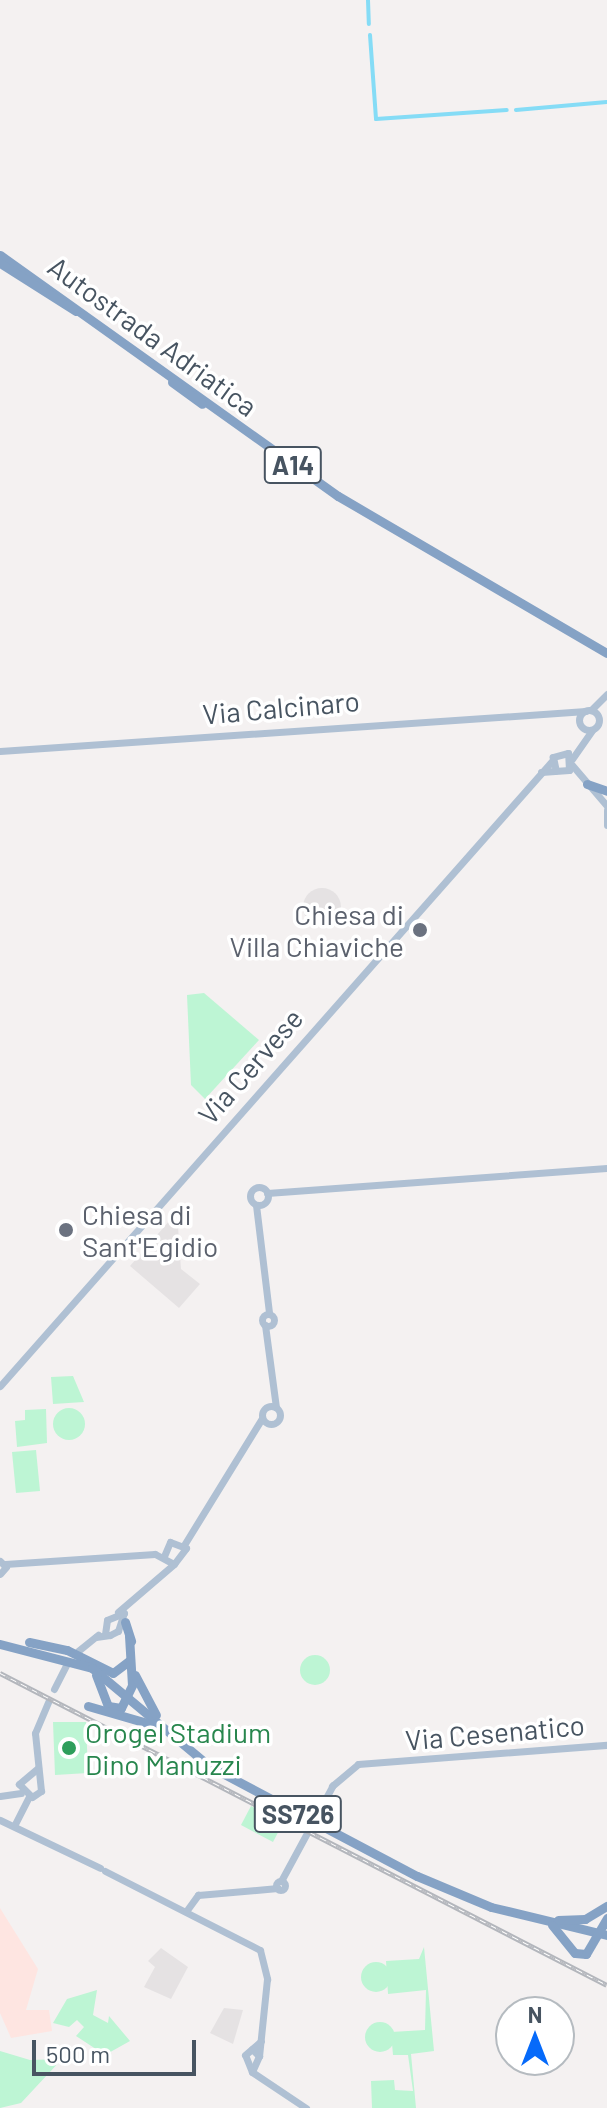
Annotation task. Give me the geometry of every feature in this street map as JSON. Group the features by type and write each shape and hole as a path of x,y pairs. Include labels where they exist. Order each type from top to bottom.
{"highway":[{"name":"Autostrada Adriatica","path":"0,255 338,496 607,653"},
{"name":"Autostrada Adriatica","path":"0,263 335,500 607,659"},
{"path":"583,780 606,804"},
{"path":"1,1642 52,1646 123,1671 124,1628"},
{"path":"1,1642 64,1660 99,1677 114,1710 126,1701 124,1628"},
{"path":"124,1628 141,1694 166,1726"},
{"name":"SS726","path":"1,1642 94,1665 226,1772 418,1873 485,1902 607,1934"},
{"name":"SS726","path":"1,1642 92,1668 182,1746 417,1876 523,1915 594,1936 607,1934"},
{"path":"106,1698 115,1691 124,1695 171,1736"},
{"path":"88,1706 111,1716 150,1721 182,1746"},
{"path":"558,1920 585,1919 607,1906"},
{"path":"523,1915 556,1926 580,1954 607,1918"},
{"path":"569,1942 577,1932 594,1936"}],"main road":[{"path":"535,775 570,765 579,744 581,723 607,694"},
{"path":"566,710 592,730"},
{"name":"Via Calcinaro","path":"0,751 566,710 591,712"},
{"path":"583,780 570,765 565,752 579,744 592,730 591,712"},
{"name":"Via Cervese","path":"0,1386 535,775 565,752"},
{"path":"552,761 556,771"},
{"path":"606,804 607,825"},
{"path":"257,1434 273,1423 276,1407 270,1391 263,1203 281,1195 607,1168"},
{"path":"124,1628 128,1604 188,1534 257,1434 270,1391"},
{"path":"265,1407 276,1407"},
{"path":"262,1418 273,1423"},
{"path":"2,1565 185,1558 181,1543"},
{"path":"78,1651 101,1634 124,1628"},
{"path":"101,1634 124,1628"},
{"path":"54,1689 67,1663"},
{"path":"40,1786 35,1733 48,1702"},
{"name":"Via Cesenatico","path":"187,1910 192,1900 280,1884 339,1777 358,1765 607,1745"},
{"path":"14,1826 25,1794 26,1779 38,1768"},
{"path":"26,1779 40,1786"},
{"path":"0,1796 25,1794 40,1786"},
{"path":"0,1820 187,1910 263,1955 261,2041 255,2069"},
{"path":"261,2041 244,2063 306,2108"},
{"path":"252,2049 259,2056"}],"shaded area":[{"path":"322,888 336,893 341,907 336,921 322,926 308,921 303,907 308,893"},
{"path":"177,1212 181,1269 200,1284 179,1308 130,1266"},
{"path":"0,1908 38,1969 26,2010 49,2010 52,2031 11,2038 0,2013"},
{"path":"161,1948 188,1967 171,1999 144,1987 155,1967 148,1961"},
{"path":"224,2008 243,2010 233,2044 210,2033"}],"green space":[{"path":"204,993 259,1040 205,1099 191,1085 187,995"},
{"path":"73,1376 84,1402 53,1404 51,1377"},
{"path":"69,1408 81,1412 85,1424 81,1436 69,1440 57,1436 53,1424 57,1412"},
{"path":"46,1409 47,1443 17,1447 15,1421 25,1420 25,1410"},
{"path":"36,1450 40,1491 16,1493 12,1452"},
{"path":"315,1655 321,1656 329,1664 329,1676 321,1684 315,1685 309,1684 301,1676 300,1670 301,1664 309,1656"},
{"name":"Orogel Stadium Dino Manuzzi","path":"53,1722 86,1722 88,1773 55,1775"},
{"path":"251,1806 283,1823 273,1842 241,1825"},
{"path":"424,1947 434,2051 411,2054 416,2108 372,2108 371,2081 394,2080 395,2090 413,2091 408,2055 393,2055 391,2032 425,2030 426,1990 388,1994 386,1961 419,1959"},
{"path":"376,1962 382,1963 390,1971 390,1983 382,1991 376,1992 370,1991 362,1983 361,1977 362,1971 370,1963"},
{"path":"97,1990 93,2015 108,2023 109,2016 130,2041 105,2055 76,2036 84,2027 77,2020 69,2027 53,2023 67,1999"},
{"path":"380,2022 390,2027 395,2037 390,2047 380,2052 370,2047 365,2037 370,2027"},
{"path":"0,2051 30,2060 62,2059 21,2103 0,2108"}],"waterway":[{"path":"368,0 369,24"},
{"path":"370,35 376,119 507,110"},
{"path":"516,110 607,102"}],"railway":[{"path":"0,1673 607,1985"}],"place":[{"name":"Chiesa di Villa Chiaviche","path":"420,930"},
{"name":"Chiesa di Sant'Egidio","path":"66,1230"},
{"name":"Orogel Stadium Dino Manuzzi","path":"69,1748"}]}
